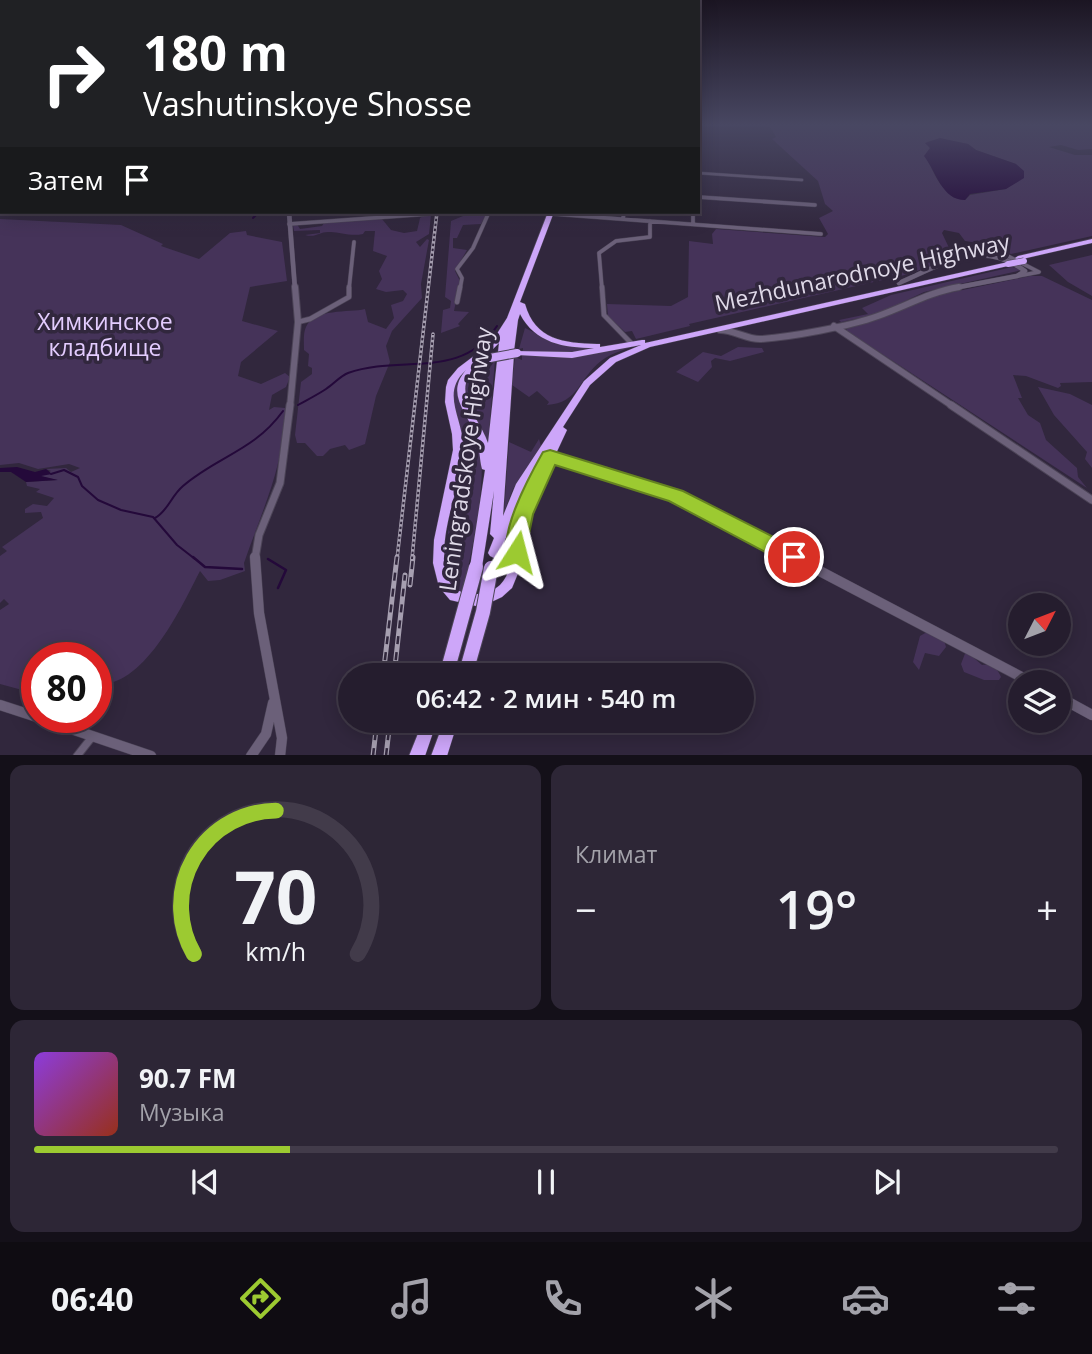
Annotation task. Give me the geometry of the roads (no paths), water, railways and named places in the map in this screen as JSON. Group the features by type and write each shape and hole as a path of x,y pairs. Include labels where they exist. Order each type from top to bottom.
{"highway":[{"name":"Leningradskoye Highway","path":"469,663 483,612 494,553 507,372 514,320 553,214"},
{"name":"Leningradskoye Highway","path":"450,663 477,567 499,370 508,320 553,214"},
{"name":"Mezhdunarodnoye Highway","path":"636,342 1092,243"},
{"name":"Mezhdunarodnoye Highway","path":"581,392 602,367 629,352 1005,262"},
{"path":"520,303 524,319 531,329 551,339 593,347 636,342"},
{"path":"508,320 498,340 460,371 449,390 458,450 441,531 439,573 441,583 452,595 481,600 499,593 507,585 514,570 522,514 581,392"},
{"path":"486,502 485,452 481,434 462,400 460,389 468,372 490,358 517,353 572,355 636,342"},
{"path":"494,553 520,487 581,392"},
{"path":"417,755 425,733"},
{"path":"439,755 447,733"}],"street":[{"path":"700,173 802,180"},
{"path":"700,197 815,205"},
{"path":"280,755 282,738 254,568 260,535 281,473 288,437 298,321 289,214"},
{"path":"289,224 428,214"},
{"path":"457,302 462,278 457,270 473,248 488,214"},
{"path":"565,214 821,234"},
{"path":"623,219 624,214"},
{"path":"693,214 693,224"},
{"path":"636,342 604,315 599,253 603,247 620,238 650,237 650,221"},
{"path":"298,321 310,319 349,297 350,261 354,242"},
{"path":"715,330 732,330 758,340 838,326 886,314 936,291 1039,272 994,249 986,249 899,283"},
{"path":"974,253 993,254 1020,266 1025,272 1017,276"},
{"path":"740,334 737,328 746,323"},
{"path":"838,326 1092,500"},
{"path":"550,457 676,496 1008,670"},
{"path":"251,755 266,734 274,701"},
{"path":"1071,704 1092,715"},
{"path":"0,705 21,712"},
{"path":"87,733 151,755"},
{"path":"77,755 93,735"}],"waterway":[{"path":"253,218 257,214"},
{"path":"298,405 348,373 389,365 448,360 466,354 482,343 497,326"},
{"path":"155,518 183,486 248,444 283,411"},
{"path":"51,474 64,470 78,477 82,486 98,500 121,510 153,517 177,545 195,559"},
{"path":"193,557 205,567 242,569"},
{"path":"268,559 286,570 278,588"}],"railway":[{"path":"397,559 437,214"},
{"path":"412,559 433,334"},
{"path":"385,663 397,557"},
{"path":"410,585 413,557"},
{"path":"395,663 405,575"},
{"path":"373,755 376,733"},
{"path":"386,755 389,733"}],"park label":[{"name":"Химкинское кладбище","path":"105,334"}]}
